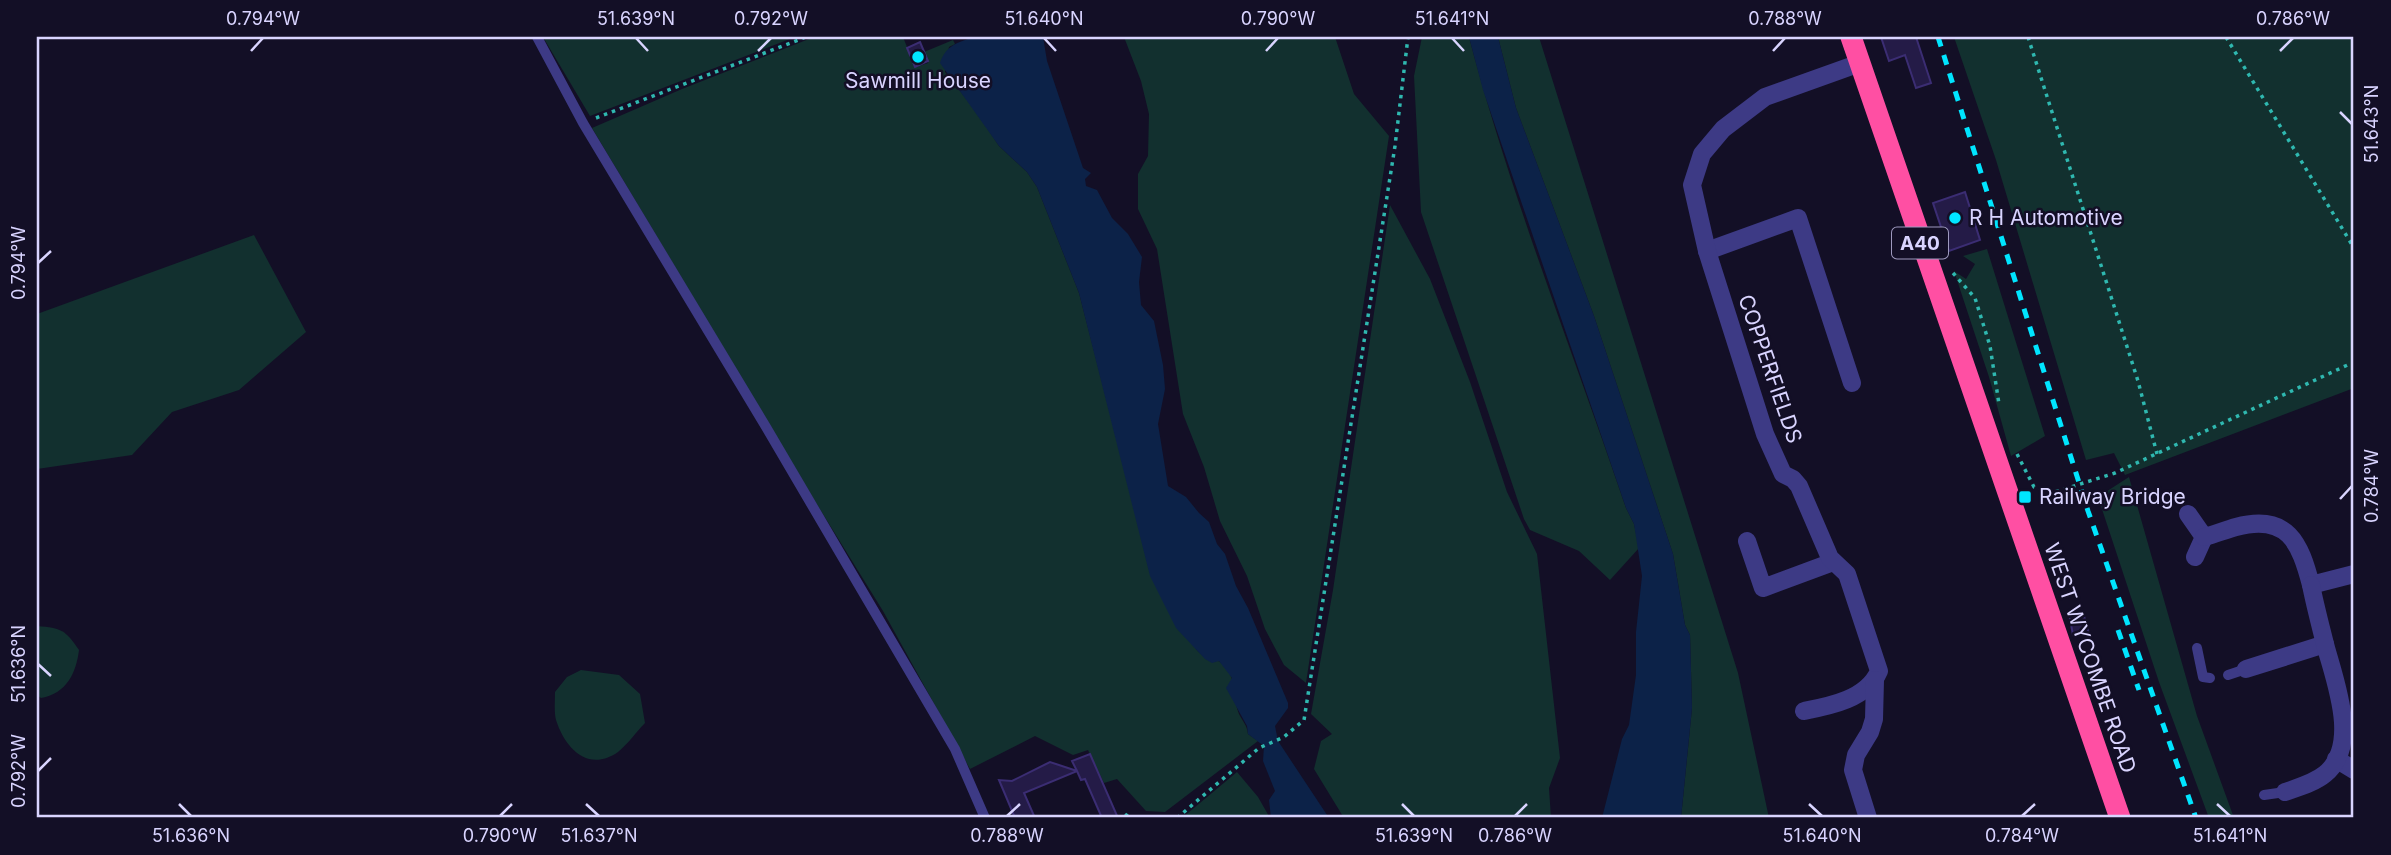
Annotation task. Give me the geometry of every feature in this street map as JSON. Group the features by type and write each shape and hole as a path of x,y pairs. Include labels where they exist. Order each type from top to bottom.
{"highway":[{"name":"WEST WYCOMBE ROAD","path":"1851,37 2120,818"}],"street":[{"name":"COPPERFIELDS","path":"1860,64 1765,97 1723,129 1702,154 1692,185 1707,251 1765,435 1783,474 1799,486 1830,558 1847,574 1879,671 1875,680 1874,719 1870,732 1856,755 1853,770 1868,818"},
{"path":"1707,251 1798,218 1852,383"},
{"path":"2188,514 2204,537"},
{"path":"2204,537 2255,524 2271,525 2284,531 2297,543 2311,585 2342,707 2343,729 2336,758 2326,773 2286,792"},
{"path":"2195,557 2204,537"},
{"path":"1746,541 1763,588 1833,562"},
{"path":"2311,585 2354,574"},
{"path":"2246,669 2325,644"},
{"path":"1804,711 1839,704 1875,680"},
{"path":"2336,758 2354,770"}],"lane":[{"path":"537,37 583,123 955,749 985,818"},
{"path":"2197,648 2203,677 2210,678"},
{"path":"2228,675 2246,669"},
{"path":"2264,795 2286,792"}],"path":[{"path":"583,123 806,37"},
{"path":"1177,818 1259,748 1284,737 1304,720 1395,146 1408,37"},
{"path":"2028,37 2129,354 2157,454"},
{"path":"2226,37 2354,248"},
{"path":"1952,271 1975,298 1990,346 2000,406"},
{"path":"2016,454 2034,487 2055,492 2115,473 2354,362"},
{"path":"1125,814 1130,818"}],"green space":[{"path":"543,37 795,37 590,116"},
{"path":"814,37 903,37 915,67 928,63 924,52 953,40 955,44 949,47 945,72 999,146 1027,172 1037,187 1079,293 1142,537 1196,649 1203,656 1220,662 1230,673 1239,714 1248,734 1258,741 1165,812 1146,811 1117,779 1104,783 1088,750 1073,755 1035,736 970,769 883,611 592,128"},
{"path":"1124,37 1335,37 1354,94 1389,136 1306,683 1284,665 1265,629 1247,576 1220,521 1204,467 1183,414 1157,249 1138,209 1138,174 1148,156 1149,114 1141,81"},
{"path":"1422,37 1469,37 1523,215 1626,508 1634,524 1639,548 1610,580 1579,551 1530,530 1524,519 1421,212 1414,76"},
{"path":"1498,37 1539,37 1738,673 1769,818 1681,818 1692,708 1690,635 1685,625 1673,554 1594,316 1516,108"},
{"path":"1954,37 2354,37 2354,388 2125,475 2114,453 2086,460 1996,160"},
{"path":"1390,205 1430,279 1470,382 1507,492 1537,554 1560,758 1549,788 1551,818 1344,818 1314,769 1321,741 1332,734 1311,714 1333,590"},
{"path":"254,235 306,332 239,390 172,412 132,455 37,469 37,314"},
{"path":"1987,249 2045,436 2011,456 1989,377 1954,271 1966,279 1975,264 1963,256"},
{"path":"2129,477 2197,716 2234,818 2209,818 2159,682 2098,497"},
{"path":"37,626 62,631 79,650 69,681 57,692 41,698 37,695"},
{"path":"581,670 619,675 640,694 645,723 622,749 607,758 597,760 579,754 565,740 556,720 555,692 567,677"},
{"path":"1237,772 1258,797 1270,818 1182,818"}],"water":[{"path":"974,37 1043,37 1047,61 1083,168 1091,173 1085,179 1086,186 1097,190 1112,218 1128,234 1142,257 1139,282 1141,305 1154,321 1163,365 1165,389 1158,424 1168,486 1186,497 1209,522 1217,544 1225,554 1236,586 1288,703 1288,708 1275,726 1278,741 1329,818 1271,818 1269,800 1275,791 1263,761 1264,746 1248,734 1247,726 1226,688 1232,678 1219,661 1212,663 1205,659 1176,628 1150,576 1079,293 1037,187 1027,172 999,146 940,63 949,48"},
{"path":"1469,37 1498,37 1516,108 1594,316 1673,554 1685,625 1690,635 1692,708 1681,818 1602,818 1622,739 1629,725 1636,675 1636,632 1642,576 1634,524 1626,508 1483,90"}],"building":[{"path":"1881,37 1916,37 1931,83 1916,88 1905,55 1889,61"},
{"path":"920,42 928,61 915,67 907,48"},
{"path":"1965,192 1980,240 1949,251 1933,203"},
{"path":"2084,616 2088,631 2073,635 2070,619"},
{"path":"1090,754 1118,818 1102,818 1085,779 1081,780 1072,761"},
{"path":"1050,762 1077,771 1024,793 1035,818 1015,818 999,780 1012,781"}],"railway":[{"path":"1938,37 2088,511 2196,818"},
{"path":"2118,630 2139,690"}],"place":[{"name":"Sawmill House","path":"918,57"},
{"name":"R H Automotive","path":"1955,218"},
{"name":"Railway Bridge","path":"2025,497"}]}
